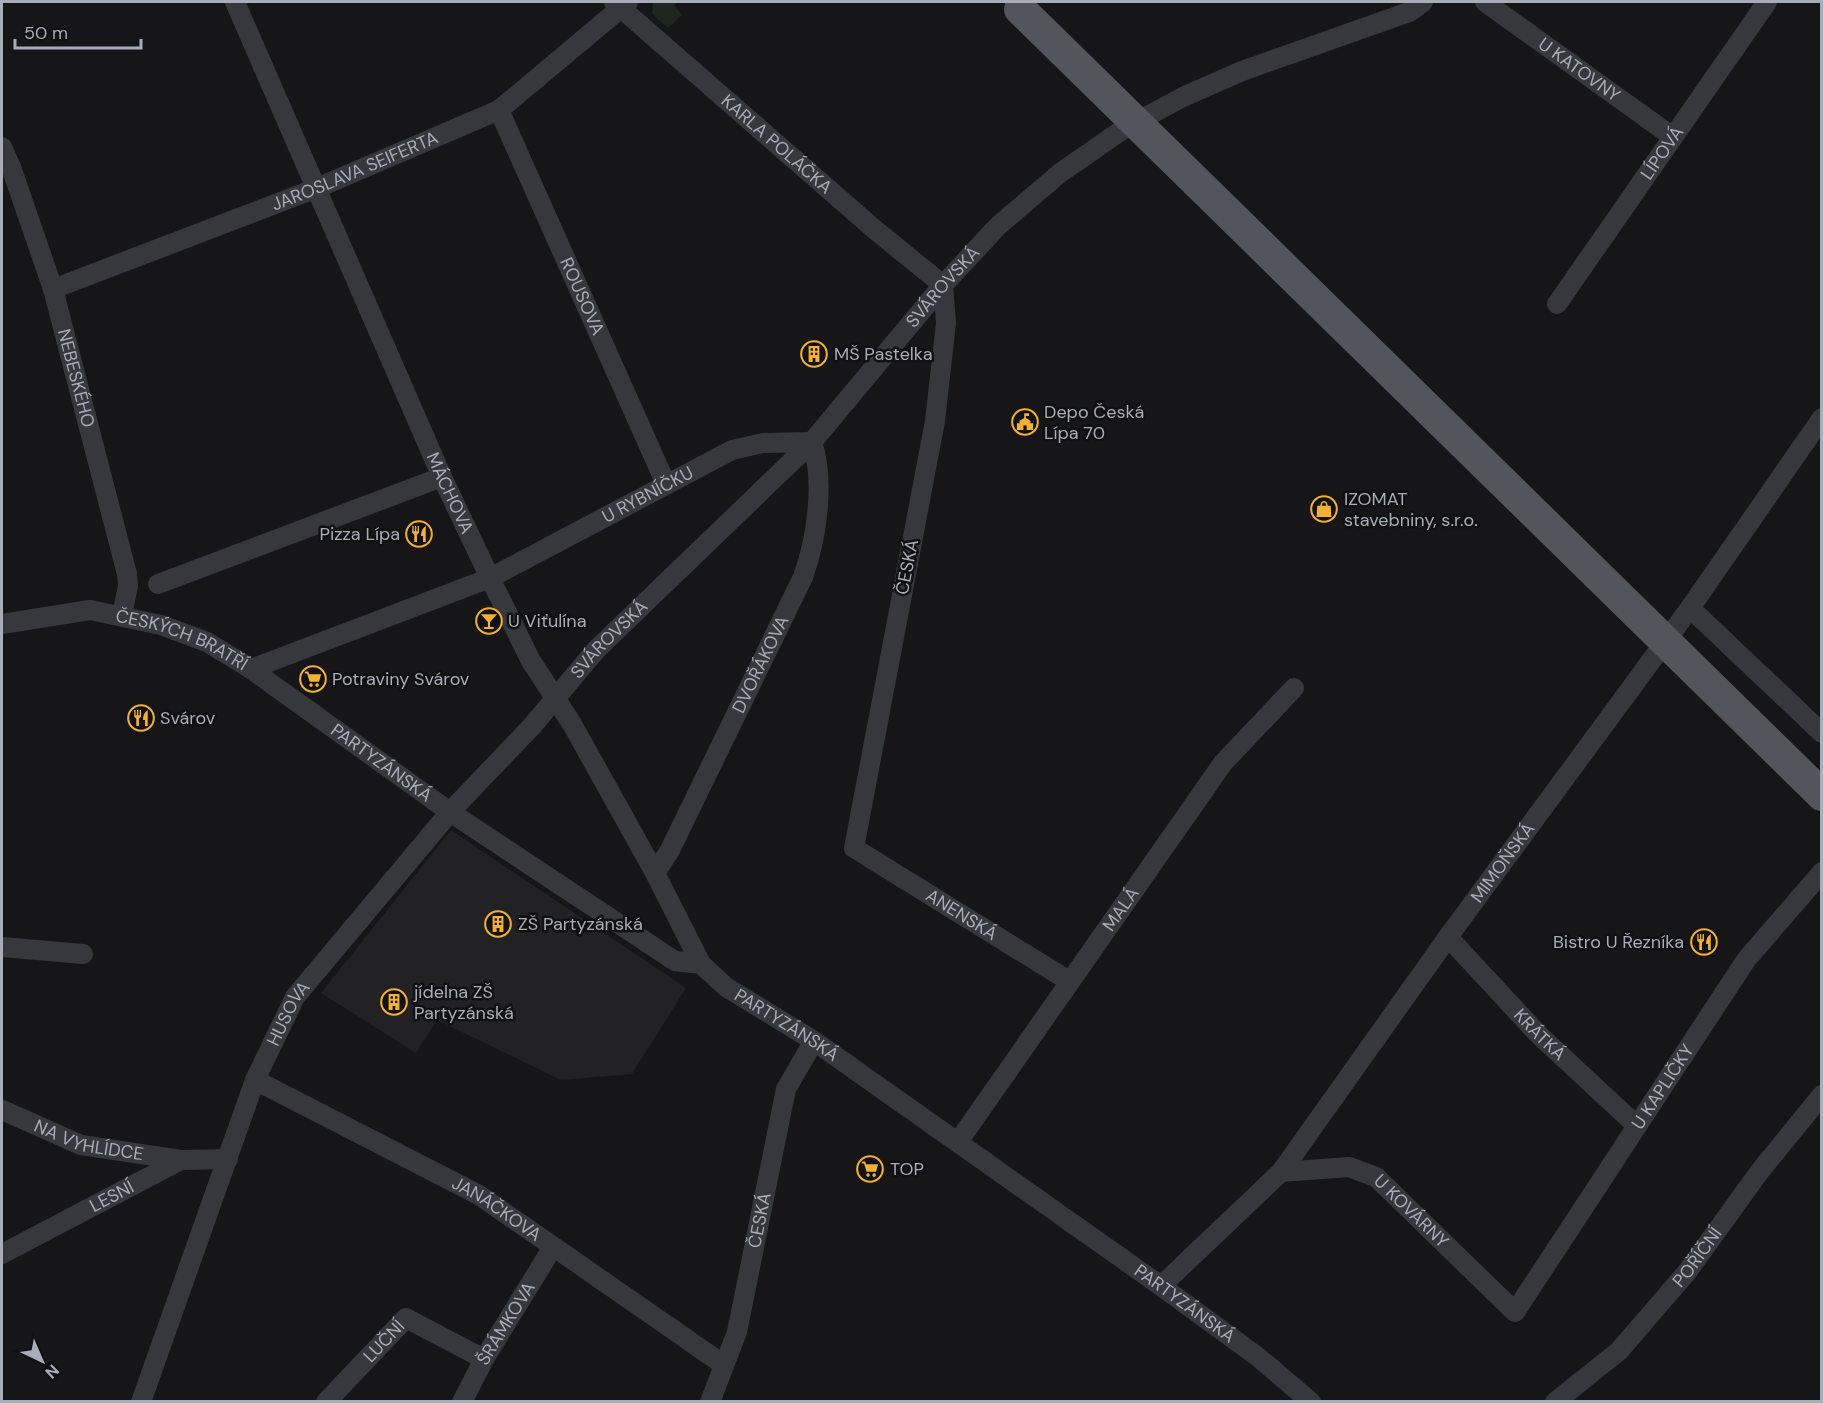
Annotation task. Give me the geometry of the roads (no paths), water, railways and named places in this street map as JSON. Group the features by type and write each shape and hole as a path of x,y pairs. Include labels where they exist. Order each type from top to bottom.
{"main road":[{"path":"1020,9 1821,795"}],"street":[{"name":"MÁCHOVA","path":"235,2 442,477 490,578 531,661 655,873 701,964"},
{"name":"SVÁROVSKÁ","path":"555,699 596,650 812,442 943,285 1007,219 1060,173 1125,128 1183,97 1242,71 1409,12 1423,2"},
{"name":"U KATOVNY","path":"1485,2 1673,137"},
{"name":"LÍPOVÁ","path":"1557,304 1767,2"},
{"name":"JAROSLAVA SEIFERTA","path":"52,289 317,188 499,110 621,4"},
{"name":"KARLA POLÁČKA","path":"621,4 873,228 943,285"},
{"name":"ROUSOVA","path":"499,110 666,484"},
{"name":"NEBESKÉHO","path":"2,147 6,169 52,289 127,574 128,586 122,615"},
{"name":"ČESKÁ","path":"854,848 934,421 946,323 943,285"},
{"name":"MIMOŇSKÁ","path":"1161,1286 1281,1172 1448,937 1690,608 1821,418"},
{"name":"U RYBNÍČKU","path":"490,578 732,450 763,442 812,442"},
{"name":"DVOŘÁKOVA","path":"655,873 670,850 807,568 813,550 819,464 812,442"},
{"path":"158,584 442,477"},
{"name":"ČESKÝCH BRATŘÍ","path":"2,624 90,610 122,615 161,625 207,642 251,669 490,578"},
{"path":"1690,608 1821,734"},
{"name":"PARTYZÁNSKÁ","path":"251,669 450,812 675,961 701,964 726,987 814,1041 1161,1286 1258,1357 1311,1401"},
{"name":"MALÁ","path":"958,1142 1224,763 1294,688"},
{"name":"HUSOVA","path":"141,1401 255,1080 295,997 450,812 555,699"},
{"name":"ANENSKÁ","path":"854,848 1069,981"},
{"name":"U KAPLIČKY","path":"1515,1312 1746,960 1821,872"},
{"name":"KRÁTKÁ","path":"1448,937 1538,1034 1636,1125"},
{"path":"2,947 83,954"},
{"name":"ČESKÁ","path":"710,1401 737,1332 786,1089 814,1041"},
{"name":"JANÁČKOVA","path":"255,1080 479,1195 724,1365"},
{"name":"POŘÍČNÍ","path":"1555,1401 1619,1351 1687,1272 1760,1171 1821,1095"},
{"name":"NA VYHLÍDCE","path":"2,1110 81,1144 181,1160"},
{"name":"LESNÍ","path":"2,1254 181,1160 228,1159"},
{"name":"U KOVÁRNY","path":"1281,1172 1349,1167 1376,1177 1515,1312"},
{"name":"ŠRÁMKOVA","path":"462,1401 484,1359 553,1247"},
{"name":"LUČNÍ","path":"326,1401 406,1318 484,1359"}],"place":[{"name":"MŠ Pastelka","path":"814,354"},
{"name":"Depo Česká Lípa 70","path":"1025,422"},
{"name":"IZOMAT stavebniny, s.r.o.","path":"1324,509"},
{"name":"Pizza Lípa","path":"419,534"},
{"name":"U Viťulína","path":"489,621"},
{"name":"Potraviny Svárov","path":"313,679"},
{"name":"Svárov","path":"141,718"},
{"name":"ZŠ Partyzánská","path":"498,924"},
{"name":"Bistro U Řezníka","path":"1704,942"},
{"name":"jídelna ZŠ Partyzánská","path":"394,1002"},
{"name":"TOP","path":"870,1169"}]}
